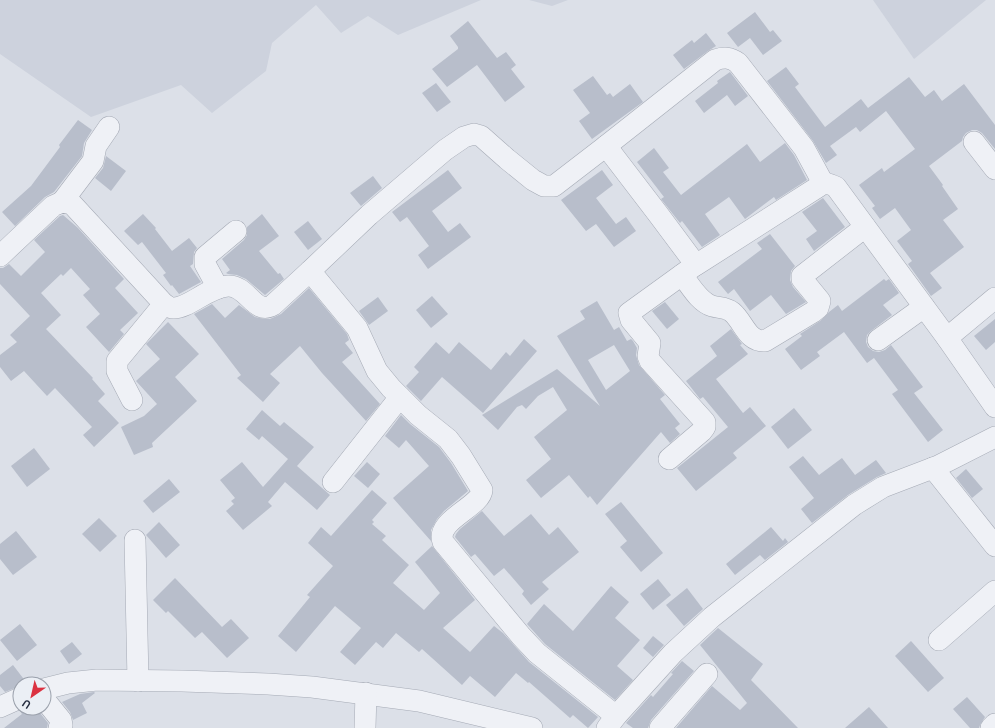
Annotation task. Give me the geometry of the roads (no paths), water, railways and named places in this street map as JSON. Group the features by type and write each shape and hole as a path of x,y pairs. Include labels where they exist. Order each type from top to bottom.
{"street":[{"path":"62,202 72,204 164,304 174,308 181,307 202,294 228,286 236,287 261,307 268,308 310,271 369,215 445,150 464,137 474,134 481,136 521,171 544,186 554,186 715,60 723,57 733,59 738,63 804,148 823,183"},
{"path":"0,256 53,206 62,202 93,161 96,146 108,127"},
{"path":"974,142 995,169"},
{"path":"606,146 658,214 689,270 704,302 712,306 727,308 735,314 750,336 758,341 765,341 818,308 820,301 802,279 802,276 865,227"},
{"path":"669,459 702,431 705,427 705,422 650,361 648,356 650,343 630,320 629,315 632,310 689,270 823,183 829,183 836,187 947,338 995,407"},
{"path":"218,288 205,264 205,257 236,232"},
{"path":"310,271 357,328 377,371 418,415 448,439 461,456 482,490 482,494 444,529 442,537 443,542 521,636 537,653 612,722 673,653 712,617 854,505 883,487 933,468 995,437"},
{"path":"947,338 995,298"},
{"path":"132,400 117,371 117,361 164,304"},
{"path":"878,340 924,307"},
{"path":"333,482 400,397"},
{"path":"933,468 995,546"},
{"path":"135,540 138,681"},
{"path":"939,640 995,590"},
{"path":"660,728 707,674"},
{"path":"52,687 75,682 97,680 268,684 312,687 419,701 532,728"},
{"path":"365,728 366,693"},
{"path":"0,707 12,702"},
{"path":"52,709 61,720 62,725 59,728"},
{"path":"991,728 995,724"}]}
